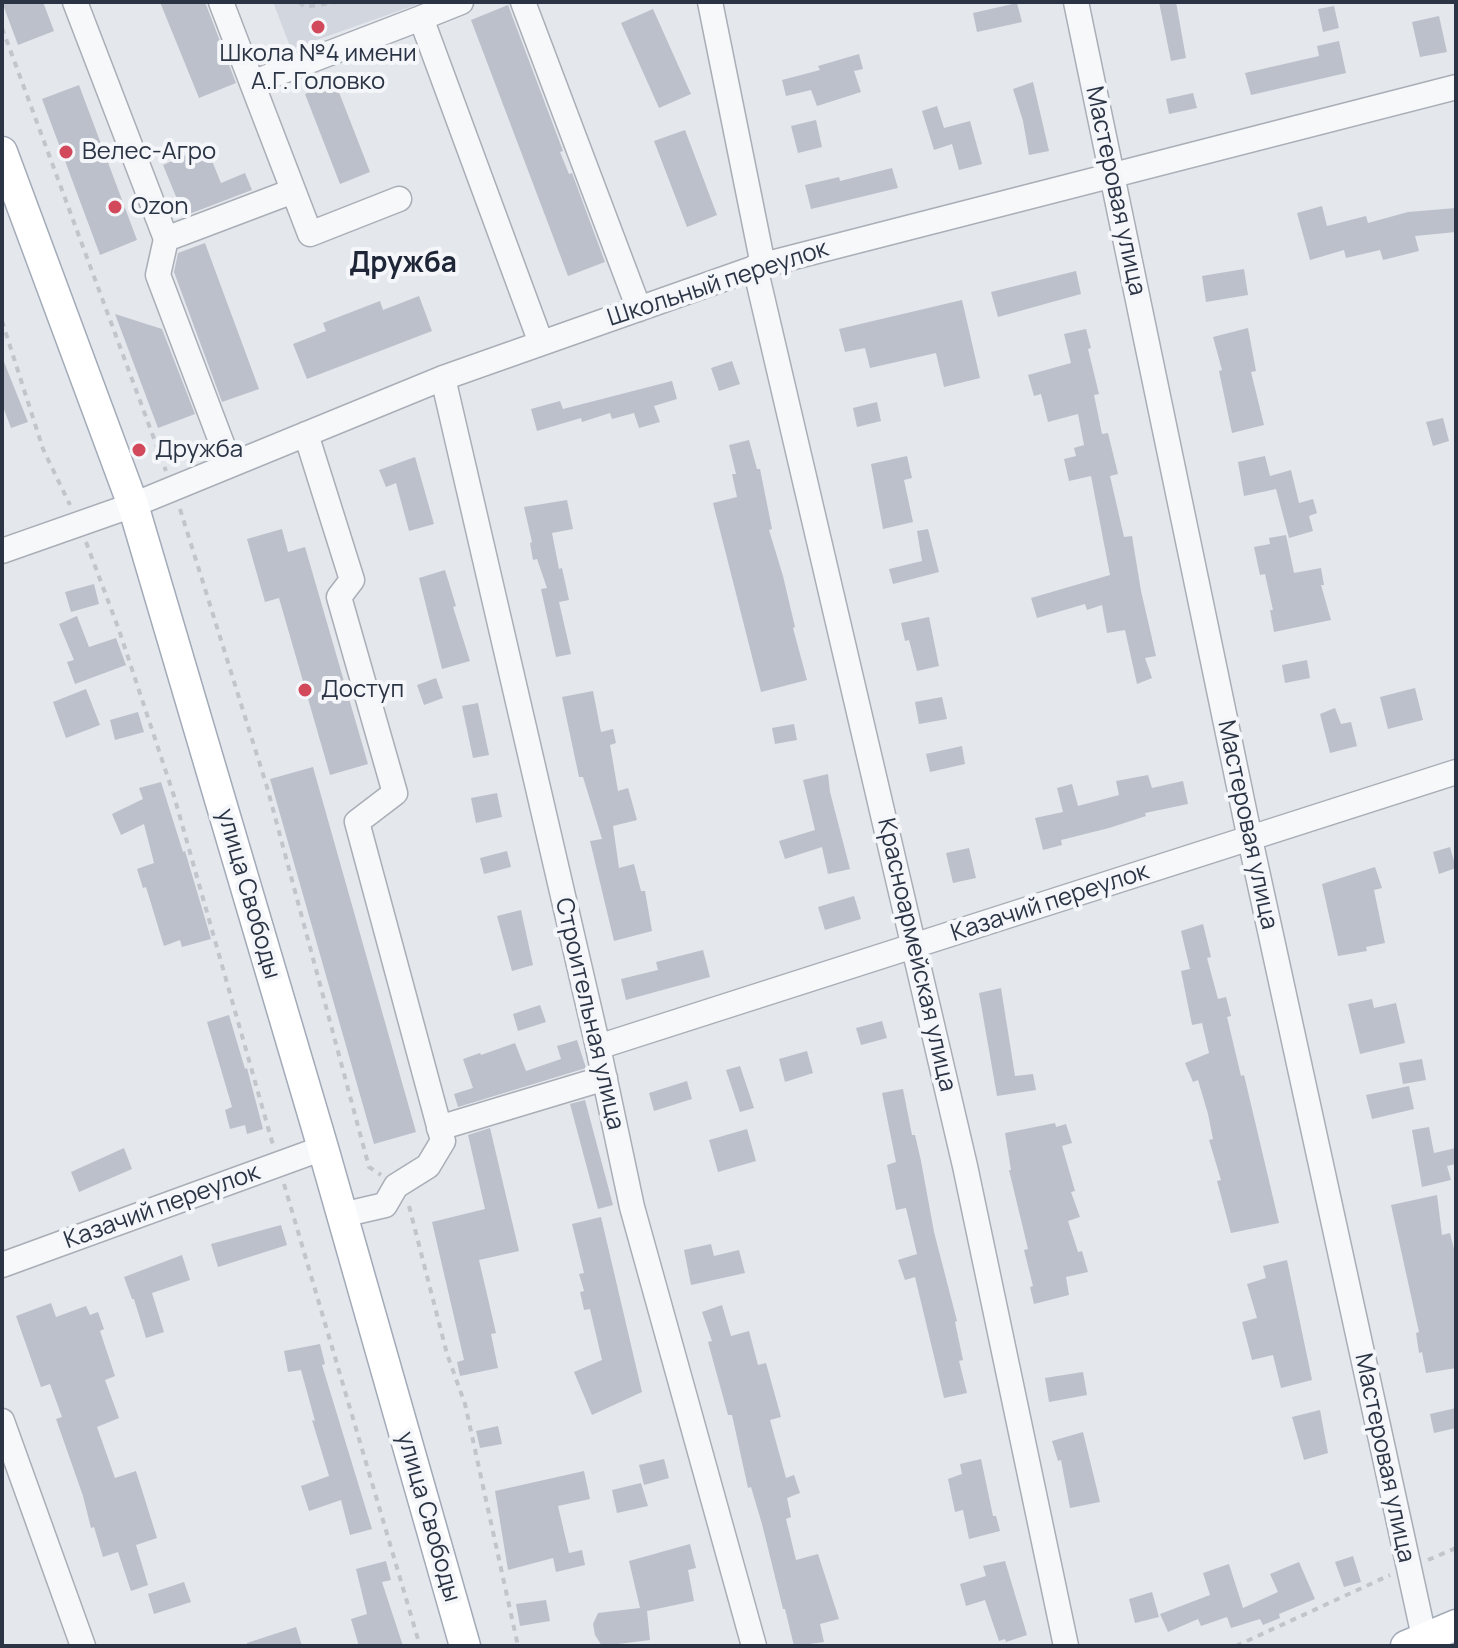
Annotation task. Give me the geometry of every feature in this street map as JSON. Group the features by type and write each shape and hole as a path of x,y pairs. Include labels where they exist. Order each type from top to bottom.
{"main road":[{"name":"улица Свободы","path":"2,152 133,505 323,1148 465,1646"},
{"path":"1419,1644 1456,1625"}],"street":[{"path":"75,2 166,239 158,275 230,465"},
{"path":"221,2 310,234 399,199"},
{"path":"252,83 461,2"},
{"path":"523,2 639,309"},
{"name":"Красноармейская улица","path":"710,2 759,266 968,1181 1066,1646"},
{"name":"Мастеровая улица","path":"1076,2 1250,839 1408,1569 1419,1644"},
{"path":"421,18 541,343"},
{"name":"Школьный переулок","path":"2,551 133,505 443,378 759,266 1456,87"},
{"path":"166,239 293,191"},
{"name":"Строительная улица","path":"443,378 598,1047 632,1207 754,1646"},
{"path":"306,434 352,580 339,597 395,793 357,822 443,1141 428,1166 396,1186 385,1205 342,1215"},
{"name":"Казачий переулок","path":"598,1047 1456,772"},
{"path":"439,1128 605,1078"},
{"name":"Казачий переулок","path":"2,1265 323,1148"},
{"path":"2,1421 83,1646"}],"path":[{"path":"299,2 305,7 336,2"},
{"path":"2,28 173,488 267,787 369,1167 405,1191 447,1354 465,1404 518,1646"},
{"path":"2,321 43,449 79,524 119,630 174,796 420,1646"},
{"path":"1236,1646 1386,1576 1456,1548"}],"shaded area":[{"name":"Школа №4 имени А.Г. Головко","path":"273,2 424,2 291,49"}],"building":[{"path":"2,2 43,2 54,31 18,45"},
{"path":"160,2 205,2 236,83 199,98"},
{"path":"1159,2 1176,2 1186,58 1171,61"},
{"path":"1017,3 1022,22 977,32 973,13"},
{"path":"508,5 563,151 560,152 569,174 572,173 605,262 568,276 471,20"},
{"path":"1334,6 1339,28 1323,32 1318,9"},
{"path":"653,9 691,94 659,108 621,23"},
{"path":"1439,16 1447,52 1420,57 1412,22"},
{"path":"1339,41 1346,73 1251,95 1245,73 1319,56 1317,46"},
{"path":"859,54 863,69 854,71 861,92 817,106 811,90 786,96 782,80 820,70 818,66"},
{"path":"335,82 370,172 340,184 305,94"},
{"path":"1033,82 1049,151 1029,155 1013,89"},
{"path":"79,85 137,240 100,255 42,99"},
{"path":"1193,93 1197,108 1169,114 1166,99"},
{"path":"937,106 944,128 970,121 982,164 959,170 952,144 934,150 922,111"},
{"path":"816,120 822,147 798,153 791,126"},
{"path":"685,130 717,215 687,227 654,141"},
{"path":"206,146 221,183 245,173 252,190 184,216 163,165"},
{"path":"892,168 898,188 811,209 805,185 839,177 840,181"},
{"path":"1322,206 1327,226 1366,216 1368,223 1408,212 1456,208 1456,232 1415,236 1419,251 1383,260 1380,250 1346,258 1344,250 1310,260 1297,213"},
{"path":"205,243 259,389 222,402 174,272 178,253"},
{"path":"1244,269 1248,295 1206,302 1202,276"},
{"path":"1076,271 1081,294 998,317 991,292"},
{"path":"419,296 432,331 307,379 293,344 326,331 323,323 380,301 383,310"},
{"path":"962,300 980,378 944,387 936,353 870,368 865,348 845,352 839,329"},
{"path":"115,314 162,329 195,414 158,428"},
{"path":"1248,328 1256,371 1251,372 1264,425 1232,433 1219,371 1222,370 1213,337"},
{"path":"1086,329 1099,394 1094,395 1102,434 1108,433 1118,474 1110,476 1124,537 1132,536 1156,656 1145,658 1152,678 1137,684 1125,630 1107,633 1102,605 1087,610 1085,604 1037,618 1031,598 1110,575 1091,476 1069,481 1064,459 1076,456 1074,448 1084,445 1078,414 1048,422 1041,394 1034,396 1028,375 1071,363 1064,334"},
{"path":"2,357 28,422 11,428 2,404"},
{"path":"732,361 740,384 719,391 711,368"},
{"path":"672,381 677,399 654,406 660,422 639,428 634,413 612,419 610,413 537,431 531,409 560,401 563,409"},
{"path":"877,402 881,421 857,427 853,408"},
{"path":"1443,418 1449,441 1433,446 1426,422"},
{"path":"749,440 757,469 760,469 772,529 769,530 807,680 761,692 713,503 737,497 732,474 736,474 729,445"},
{"path":"907,456 912,478 904,480 913,522 883,529 871,464"},
{"path":"1265,456 1270,476 1291,470 1299,503 1313,499 1317,513 1309,516 1313,531 1289,538 1276,489 1244,496 1238,462"},
{"path":"415,457 434,524 409,531 396,483 386,487 379,470"},
{"path":"567,500 573,529 552,533 569,600 559,602 571,654 556,657 541,589 547,588 537,559 533,560 524,507"},
{"path":"282,529 288,552 305,547 368,764 330,775 279,598 265,602 247,539"},
{"path":"928,529 939,572 893,584 889,569 922,561 917,531"},
{"path":"1286,535 1294,573 1321,568 1324,585 1321,585 1331,620 1274,632 1265,574 1260,575 1254,547 1270,544 1269,538"},
{"path":"445,570 470,661 442,669 419,578"},
{"path":"94,584 99,604 71,612 65,592"},
{"path":"77,616 89,647 116,638 126,665 75,684 67,662 74,660 59,624"},
{"path":"929,617 939,666 917,671 901,623"},
{"path":"1307,660 1310,678 1285,683 1282,665"},
{"path":"436,678 443,698 424,705 417,685"},
{"path":"1415,688 1423,720 1388,729 1380,697"},
{"path":"86,689 100,725 66,738 53,702"},
{"path":"593,691 601,732 613,729 616,743 610,745 618,791 628,788 637,820 613,826 619,868 634,864 641,891 645,891 652,931 614,941 590,841 602,839 583,777 579,777 562,697"},
{"path":"942,697 947,719 919,724 915,702"},
{"path":"478,703 489,755 473,758 462,706"},
{"path":"1335,708 1341,724 1351,722 1357,746 1330,753 1320,714"},
{"path":"138,712 144,732 115,740 110,720"},
{"path":"794,724 797,740 775,744 772,728"},
{"path":"962,746 965,764 930,772 926,754"},
{"path":"313,767 416,1132 374,1144 270,779"},
{"path":"828,774 850,869 828,874 822,847 785,859 779,841 815,830 803,780"},
{"path":"1148,775 1152,788 1183,781 1188,804 1145,813 1146,816 1109,828 1061,840 1062,845 1043,850 1035,818 1063,812 1057,788 1072,784 1078,806 1119,795 1116,781"},
{"path":"161,782 211,939 182,947 180,940 164,946 146,887 143,888 137,869 154,863 144,824 121,835 112,814 143,799 139,788"},
{"path":"497,793 502,817 476,823 471,798"},
{"path":"1450,847 1456,868 1439,874 1433,852"},
{"path":"969,848 976,878 953,883 946,853"},
{"path":"507,851 511,867 484,874 480,858"},
{"path":"1375,867 1382,888 1374,890 1385,943 1366,947 1367,951 1338,956 1322,884"},
{"path":"854,896 861,919 825,930 818,907"},
{"path":"521,910 533,965 512,971 497,916"},
{"path":"1203,924 1211,957 1207,958 1218,999 1226,997 1231,1016 1227,1017 1279,1223 1231,1233 1217,1181 1221,1180 1209,1140 1213,1139 1208,1114 1198,1080 1193,1082 1185,1063 1209,1053 1202,1023 1192,1025 1181,971 1190,969 1181,931"},
{"path":"703,950 710,977 626,1000 621,979 658,970 656,962"},
{"path":"1001,988 1015,1076 1033,1074 1036,1090 997,1096 979,993"},
{"path":"1372,999 1374,1008 1396,1003 1405,1043 1360,1054 1348,1004"},
{"path":"540,1005 546,1022 518,1031 513,1014"},
{"path":"229,1015 263,1129 247,1134 245,1125 230,1129 225,1110 232,1107 207,1022"},
{"path":"882,1021 887,1038 861,1045 856,1028"},
{"path":"577,1040 586,1068 458,1107 454,1094 473,1088 463,1059 515,1043 526,1071 561,1059 557,1046"},
{"path":"807,1051 813,1073 785,1082 779,1059"},
{"path":"1422,1059 1426,1080 1403,1084 1399,1063"},
{"path":"740,1066 754,1108 740,1112 726,1070"},
{"path":"687,1081 692,1099 654,1111 649,1093"},
{"path":"1409,1086 1414,1109 1372,1119 1366,1095"},
{"path":"903,1089 957,1321 963,1360 959,1361 967,1393 944,1398 915,1277 905,1280 898,1260 917,1254 906,1208 896,1210 887,1165 896,1162 882,1093"},
{"path":"585,1100 613,1205 598,1209 570,1104"},
{"path":"1055,1123 1056,1127 1066,1124 1072,1143 1062,1146 1075,1191 1071,1192 1080,1217 1068,1221 1088,1272 1066,1277 1069,1295 1034,1304 1024,1250 1028,1249 1009,1170 1005,1133"},
{"path":"1429,1127 1434,1153 1456,1148 1456,1164 1447,1166 1451,1180 1422,1187 1412,1130"},
{"path":"490,1128 519,1251 479,1260 496,1333 491,1334 498,1368 460,1376 457,1362 464,1360 432,1222 485,1209 468,1135"},
{"path":"747,1129 756,1161 718,1172 709,1140"},
{"path":"124,1148 132,1169 79,1192 71,1172"},
{"path":"1437,1195 1442,1235 1450,1233 1456,1257 1456,1368 1426,1373 1422,1352 1419,1353 1416,1333 1419,1332 1391,1205"},
{"path":"601,1217 642,1392 592,1415 574,1372 602,1360 590,1309 584,1310 580,1292 584,1291 579,1274 584,1273 572,1224"},
{"path":"281,1225 287,1245 218,1267 211,1244"},
{"path":"711,1244 714,1256 739,1250 745,1273 691,1285 684,1250"},
{"path":"182,1255 190,1280 152,1293 164,1332 146,1338 124,1277"},
{"path":"1287,1260 1312,1380 1281,1388 1273,1355 1252,1360 1242,1322 1257,1318 1247,1284 1266,1278 1263,1266"},
{"path":"51,1303 56,1317 86,1306 90,1315 98,1312 104,1329 100,1331 115,1376 105,1380 119,1418 97,1427 115,1478 136,1471 157,1538 136,1545 148,1585 131,1591 118,1552 103,1557 56,1419 62,1417 50,1384 41,1387 16,1316"},
{"path":"722,1305 731,1336 749,1331 758,1365 766,1363 781,1417 770,1420 786,1478 794,1475 800,1493 787,1498 791,1517 786,1519 796,1560 818,1554 839,1619 820,1624 824,1642 794,1646 762,1524 751,1487 748,1488 732,1415 728,1415 708,1342 712,1341 702,1312"},
{"path":"320,1344 325,1364 322,1365 372,1529 350,1535 341,1500 309,1511 301,1486 329,1476 301,1370 288,1372 284,1351"},
{"path":"1083,1372 1087,1395 1049,1402 1045,1378"},
{"path":"1456,1408 1456,1428 1434,1433 1430,1414"},
{"path":"1320,1410 1328,1453 1304,1460 1292,1417"},
{"path":"498,1426 502,1444 480,1448 476,1431"},
{"path":"1083,1432 1100,1502 1070,1508 1061,1460 1058,1461 1052,1441"},
{"path":"664,1459 669,1478 644,1485 639,1465"},
{"path":"981,1459 993,1516 996,1516 1000,1531 969,1539 963,1510 955,1512 948,1479 962,1474 960,1464"},
{"path":"584,1471 590,1499 558,1506 569,1553 582,1550 585,1565 556,1572 553,1558 508,1570 495,1491"},
{"path":"641,1483 648,1506 617,1513 612,1490"},
{"path":"690,1544 696,1568 688,1570 694,1601 647,1611 650,1640 602,1646 593,1624 598,1613 640,1608 629,1561"},
{"path":"1353,1556 1361,1582 1344,1587 1335,1562"},
{"path":"386,1561 391,1580 382,1582 403,1646 359,1646 351,1619 367,1614 356,1569"},
{"path":"1005,1561 1027,1635 1006,1642 1005,1639 999,1641 985,1600 966,1606 960,1584 986,1576 983,1566"},
{"path":"1299,1562 1315,1599 1279,1614 1280,1618 1263,1625 1260,1619 1231,1628 1227,1617 1201,1626 1198,1619 1168,1632 1160,1614 1210,1595 1203,1573 1229,1564 1243,1608 1278,1592 1270,1574"},
{"path":"184,1582 191,1602 154,1614 148,1594"},
{"path":"1152,1592 1159,1617 1135,1623 1129,1599"},
{"path":"546,1600 550,1621 520,1626 516,1604"},
{"path":"296,1627 302,1646 247,1646 247,1643"}],"place":[{"name":"Школа №4 имени А.Г. Головко","path":"318,27"},
{"name":"Велес-Агро","path":"66,152"},
{"name":"Ozon","path":"115,207"},
{"name":"Дружба","path":"139,450"},
{"name":"Доступ","path":"305,690"}],"district":[{"name":"Дружба","path":"403,264"}]}
